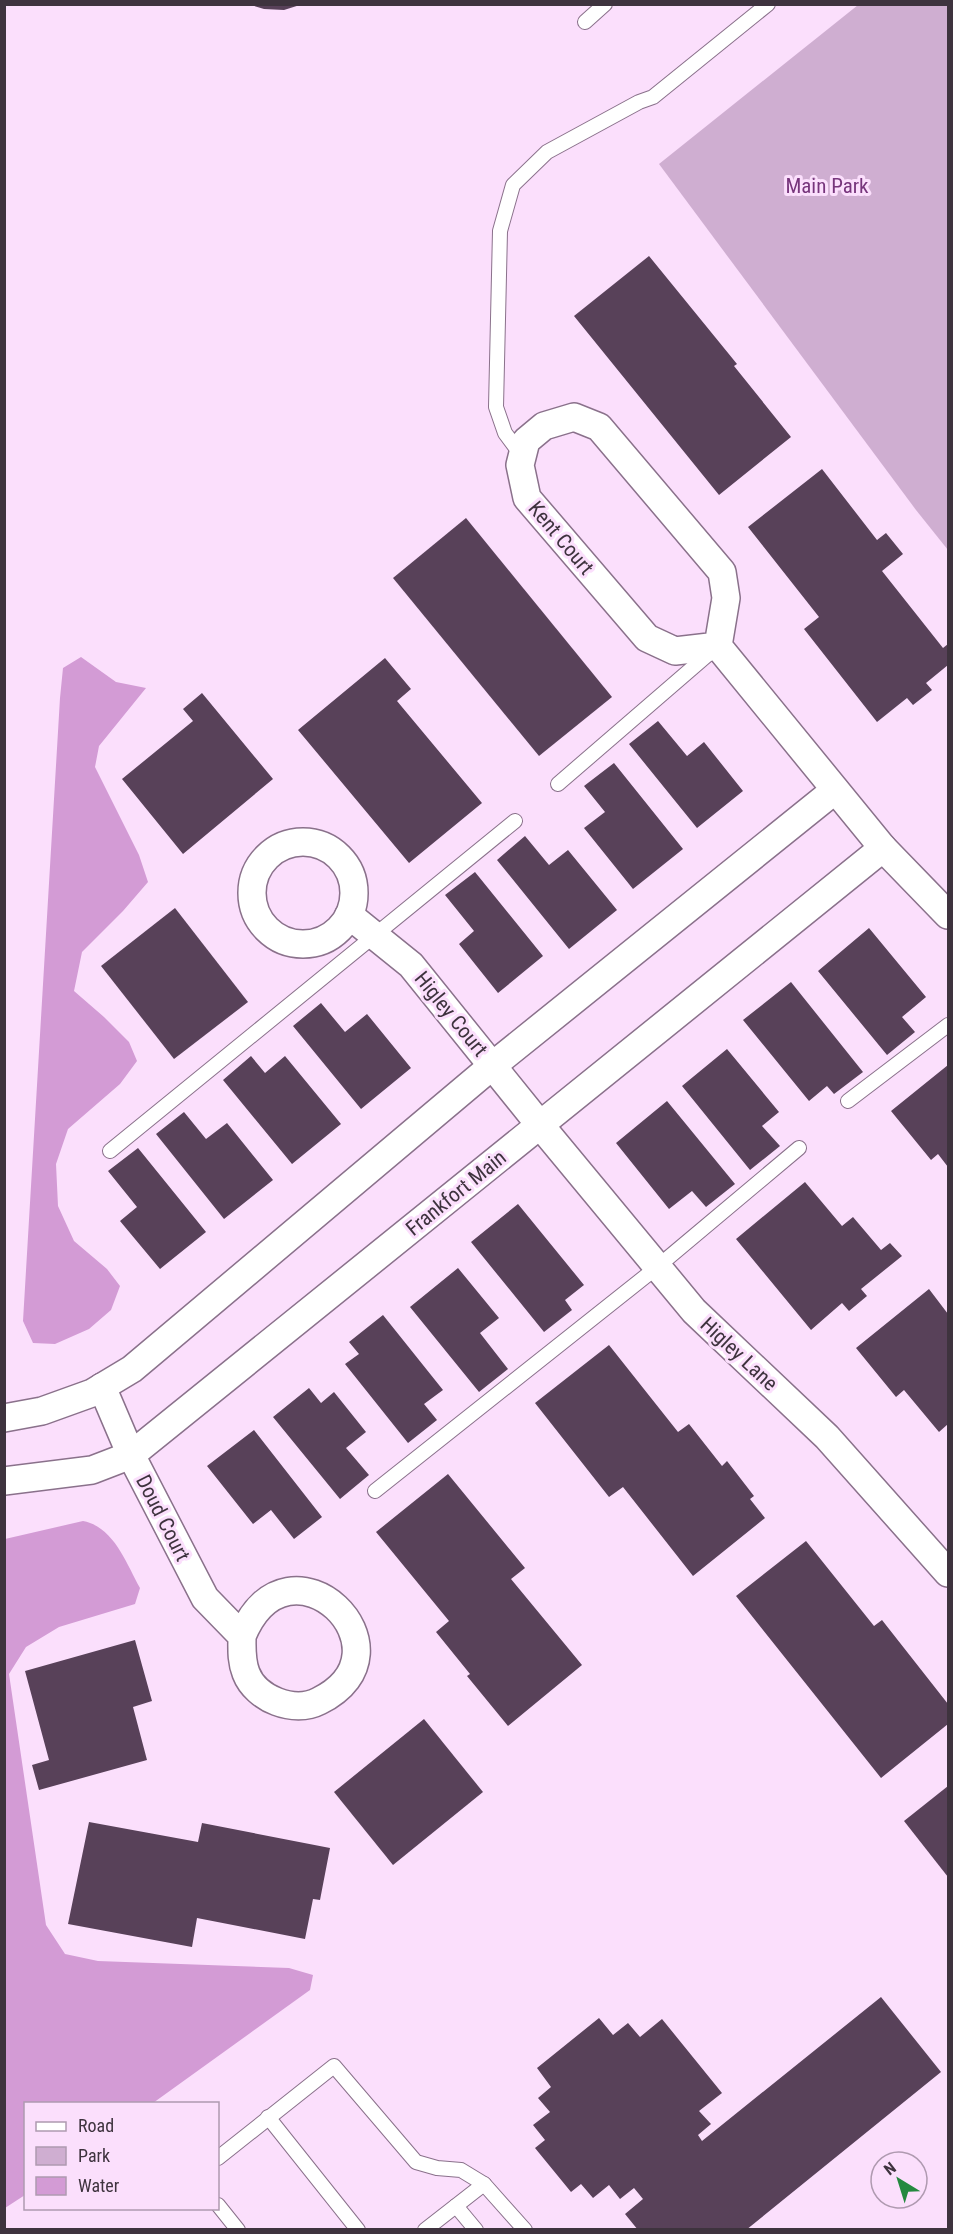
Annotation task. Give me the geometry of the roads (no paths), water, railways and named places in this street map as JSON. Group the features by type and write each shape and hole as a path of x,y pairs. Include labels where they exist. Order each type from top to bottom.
{"street":[{"path":"522,456 526,441 544,426 574,417 599,427 722,572 726,598 718,646 883,848 948,915"},
{"name":"Kent Court","path":"522,456 520,465 527,498 647,638 675,651 718,646"},
{"path":"4,1418 42,1411 92,1393 132,1369 492,1066 836,790"},
{"name":"Frankfort Main","path":"4,1481 92,1470 131,1455 883,848"},
{"name":"Higley Court","path":"349,915 411,965 540,1125"},
{"name":"Higley Lane","path":"540,1125 656,1268 694,1311 827,1437 948,1573"},
{"name":"Doud Court","path":"102,1387 131,1455 205,1598 242,1636"},
{"path":"294,1592 312,1593 328,1599 342,1612 352,1627 356,1645 354,1663 346,1681 332,1695 314,1704 295,1706 275,1702 259,1691 247,1675 241,1656 242,1636 249,1620 261,1606 276,1596 294,1592"}],"lane":[{"path":"585,22 605,4"},
{"path":"522,456 505,434 496,407 500,231 513,185 547,152 652,97 768,4"},
{"path":"558,784 718,646"},
{"path":"110,1151 515,821"},
{"path":"848,1101 948,1025"},
{"path":"375,1491 656,1268 799,1148"},
{"path":"219,2157 334,2066 416,2162 461,2170 484,2184 525,2229"},
{"path":"268,2117 358,2229"},
{"path":"425,2229 484,2184"},
{"path":"219,2206 238,2229"},
{"path":"456,2206 476,2229"}],"water":[{"path":"81,657 116,682 146,688 99,746 95,767 139,855 148,882 82,952 74,991 129,1042 137,1061 120,1084 68,1129 56,1164 58,1206 74,1241 107,1269 120,1286 111,1310 89,1329 55,1344 33,1343 23,1321 60,698 63,668"},
{"path":"83,1521 103,1530 111,1538 140,1588 135,1604 59,1627 26,1647 9,1674 46,1925 65,1954 98,1961 289,1968 313,1975 310,1990 154,2102 24,2102 24,2196 5,2208 5,1539"}],"park label":[{"name":"Main Park","path":"827,186"}]}
